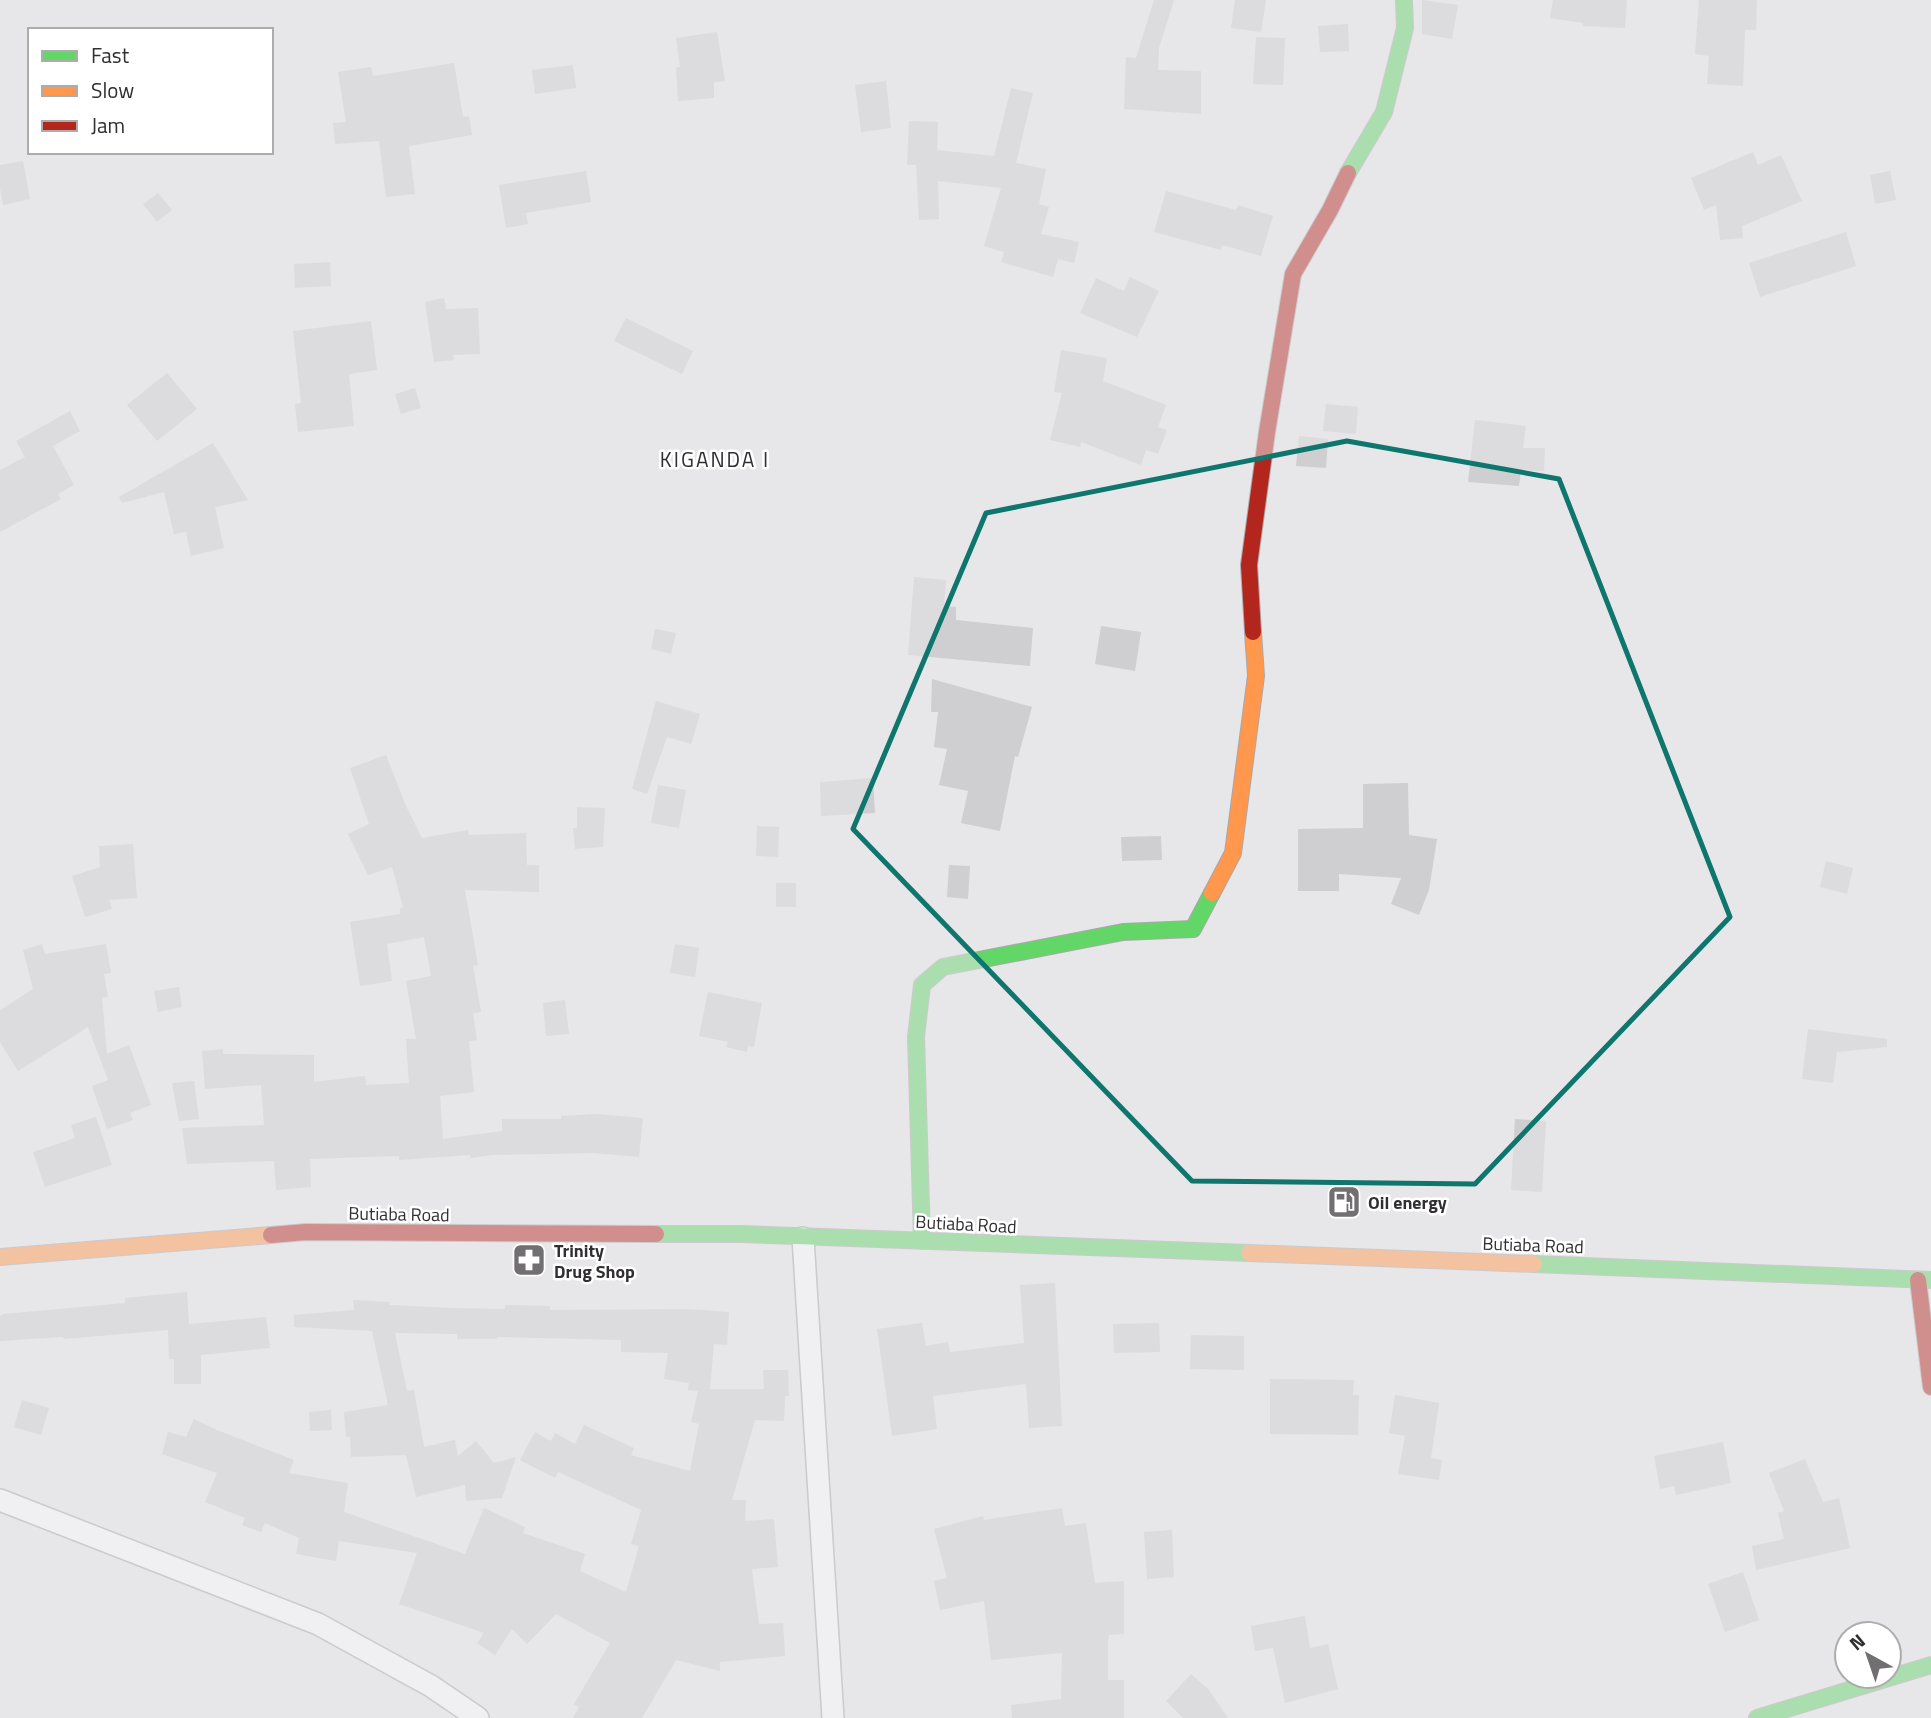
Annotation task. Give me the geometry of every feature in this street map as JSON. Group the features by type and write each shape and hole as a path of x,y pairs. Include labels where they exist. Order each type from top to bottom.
{"main road":[{"path":"922,1241 916,1037 922,985 943,967 1123,932 1193,929 1233,853 1256,676 1249,565 1293,274 1330,210 1349,170 1384,112 1405,28 1404,0"},
{"name":"Butiaba Road","path":"0,1257 306,1232 740,1234 1924,1280"},
{"path":"1924,1280 1931,1387"},
{"path":"1757,1718 1931,1665"}],"street":[{"path":"803,1238 833,1718"},
{"path":"0,1500 318,1624 431,1686 478,1718"}],"highlighted area":[{"path":"1347,441 1559,479 1730,917 1475,1184 1192,1181 853,829 986,513"}],"building":[{"path":"1154,0 1174,0 1159,48 1158,70 1201,71 1201,114 1124,109 1126,57 1136,58"},
{"path":"1235,0 1266,0 1261,32 1231,28"},
{"path":"1422,0 1458,5 1452,39 1422,34"},
{"path":"1553,0 1627,0 1625,28 1583,26 1583,23 1550,18"},
{"path":"1699,0 1757,0 1756,30 1745,30 1743,86 1707,84 1709,56 1695,54"},
{"path":"1348,24 1349,51 1320,52 1318,26"},
{"path":"717,32 725,81 714,82 714,98 678,101 676,67 680,67 676,38"},
{"path":"1256,37 1285,38 1283,85 1253,84"},
{"path":"454,63 463,117 469,116 472,135 409,146 415,194 386,197 379,141 335,144 333,123 346,122 338,72 371,67 373,76"},
{"path":"573,65 576,88 535,94 532,70"},
{"path":"886,81 891,128 861,132 855,85"},
{"path":"1011,88 1033,93 1016,163 1046,169 1039,204 1049,207 1041,234 1079,242 1074,263 1058,259 1053,277 1001,262 1004,252 984,246 1001,188 938,181 939,219 919,220 916,165 907,165 909,121 938,122 937,150 994,156"},
{"path":"1753,152 1758,165 1781,155 1802,201 1742,226 1743,238 1720,240 1716,205 1704,210 1691,178"},
{"path":"23,161 30,199 3,205 0,165"},
{"path":"586,171 591,202 526,213 528,224 506,228 499,185"},
{"path":"1890,171 1896,200 1875,204 1870,175"},
{"path":"1166,191 1236,210 1238,205 1273,216 1261,256 1222,245 1221,250 1154,232"},
{"path":"158,193 172,210 157,222 143,204"},
{"path":"1846,232 1856,266 1760,297 1749,263"},
{"path":"330,262 331,286 295,288 294,264"},
{"path":"1130,277 1159,291 1137,337 1080,313 1096,278 1124,291"},
{"path":"444,298 446,309 478,308 480,354 453,355 454,360 434,362 425,302"},
{"path":"626,318 693,351 682,374 614,341"},
{"path":"371,321 377,370 349,374 354,426 298,432 295,404 301,403 293,331"},
{"path":"1061,350 1107,358 1103,381 1166,405 1158,427 1167,430 1158,454 1146,450 1141,465 1081,442 1080,447 1050,440 1062,393 1054,392"},
{"path":"167,373 197,409 157,441 127,405"},
{"path":"415,388 421,408 401,414 395,394"},
{"path":"1326,404 1358,407 1356,434 1323,431"},
{"path":"70,411 80,431 53,446 74,485 58,494 61,499 0,532 0,470 25,457 16,441"},
{"path":"1475,420 1526,426 1523,448 1545,448 1544,471 1521,470 1519,486 1468,482"},
{"path":"1299,436 1328,439 1326,468 1296,466"},
{"path":"213,443 248,500 215,507 224,548 191,556 186,532 174,534 164,492 122,503 119,497"},
{"path":"914,577 946,580 944,606 956,607 956,620 1033,628 1030,666 908,655"},
{"path":"1101,626 1141,632 1135,671 1095,664"},
{"path":"655,629 676,633 671,654 651,649"},
{"path":"932,679 1032,707 1018,757 1015,756 1000,831 961,823 968,791 939,785 947,749 934,747 938,712 931,712"},
{"path":"656,701 700,714 691,744 667,737 647,794 632,789"},
{"path":"386,755 422,838 468,830 469,835 526,833 527,865 539,865 539,892 465,890 478,965 473,966 481,1012 473,1013 477,1040 469,1041 474,1092 440,1096 443,1139 502,1131 502,1119 561,1119 561,1116 596,1114 643,1118 639,1157 594,1153 492,1155 470,1158 470,1155 399,1160 399,1156 310,1159 311,1187 276,1190 274,1161 187,1164 182,1128 264,1125 261,1085 205,1089 202,1051 223,1049 223,1054 314,1055 314,1082 365,1076 366,1085 409,1083 406,1039 416,1039 406,981 431,976 424,937 387,944 392,981 360,986 350,922 400,914 400,908 403,907 392,867 368,875 348,834 369,824 350,768"},
{"path":"873,778 875,813 821,816 820,782"},
{"path":"1408,783 1409,835 1437,839 1429,890 1419,915 1391,904 1401,878 1339,874 1339,891 1298,891 1298,829 1363,828 1363,784"},
{"path":"658,785 686,790 679,828 651,823"},
{"path":"577,807 605,808 603,847 575,849 573,828 577,828"},
{"path":"757,826 779,827 778,857 756,856"},
{"path":"1161,836 1162,860 1122,861 1121,837"},
{"path":"133,844 137,898 109,900 112,909 85,917 72,876 100,867 99,846"},
{"path":"1826,861 1853,868 1847,894 1820,887"},
{"path":"949,865 970,866 968,899 947,897"},
{"path":"776,883 796,883 796,907 776,907"},
{"path":"42,944 45,954 106,944 111,973 104,974 108,997 102,998 107,1054 129,1045 151,1105 130,1113 133,1120 107,1129 92,1086 108,1080 88,1027 18,1071 0,1042 0,1010 33,989 23,950"},
{"path":"675,944 699,948 695,977 670,973"},
{"path":"179,987 182,1007 158,1012 154,991"},
{"path":"708,992 762,1003 754,1047 748,1046 747,1052 726,1047 728,1042 699,1036"},
{"path":"565,1000 569,1034 546,1036 543,1003"},
{"path":"1808,1029 1887,1039 1887,1047 1837,1052 1833,1083 1802,1079"},
{"path":"194,1081 199,1119 179,1121 172,1083"},
{"path":"96,1117 112,1165 45,1187 33,1152 75,1138 71,1125"},
{"path":"1515,1119 1546,1121 1542,1192 1511,1190"},
{"path":"1055,1283 1062,1426 1029,1428 1026,1384 933,1396 937,1429 892,1436 877,1329 922,1323 926,1346 948,1342 950,1352 1024,1343 1020,1285"},
{"path":"187,1292 189,1324 266,1317 270,1348 201,1355 201,1384 174,1384 174,1359 169,1359 168,1330 64,1339 0,1341 0,1316 3,1314 125,1303 125,1298"},
{"path":"353,1300 450,1308 505,1309 505,1305 550,1306 550,1310 686,1309 729,1312 727,1345 714,1344 710,1389 764,1389 763,1370 788,1370 789,1396 785,1396 784,1421 755,1420 732,1500 746,1500 745,1521 774,1519 778,1567 752,1569 759,1624 783,1623 785,1656 720,1662 720,1671 676,1660 642,1718 573,1718 579,1707 574,1704 610,1643 556,1614 527,1644 512,1629 495,1655 477,1643 484,1633 399,1604 417,1553 339,1541 336,1561 296,1554 299,1538 265,1523 261,1532 242,1525 245,1518 205,1502 217,1473 162,1454 168,1432 186,1437 194,1419 294,1460 289,1473 348,1483 344,1512 465,1554 484,1508 525,1527 523,1533 585,1554 580,1571 626,1592 639,1546 631,1544 641,1510 558,1472 555,1478 520,1460 535,1432 551,1441 555,1433 575,1444 584,1425 634,1448 631,1455 690,1471 699,1424 691,1422 698,1391 688,1390 689,1383 664,1379 668,1353 621,1352 621,1340 497,1337 457,1339 457,1334 395,1333 407,1391 414,1390 424,1447 455,1440 458,1456 476,1441 494,1463 516,1457 502,1498 466,1501 465,1485 416,1497 406,1455 351,1457 344,1412 388,1405 372,1331 294,1327 294,1315 354,1310"},
{"path":"1159,1323 1160,1352 1114,1353 1113,1324"},
{"path":"1191,1335 1244,1336 1244,1370 1190,1369"},
{"path":"1270,1379 1354,1380 1353,1395 1359,1395 1358,1435 1270,1434"},
{"path":"1395,1395 1439,1403 1431,1458 1442,1460 1439,1480 1398,1474 1405,1436 1389,1433"},
{"path":"22,1400 49,1408 41,1435 14,1427"},
{"path":"331,1410 332,1430 310,1431 309,1412"},
{"path":"1723,1442 1731,1483 1676,1495 1674,1486 1660,1489 1654,1456"},
{"path":"1805,1459 1823,1502 1839,1498 1850,1548 1756,1570 1752,1546 1784,1539 1778,1513 1784,1511 1769,1473"},
{"path":"1062,1508 1065,1526 1086,1523 1095,1583 1124,1581 1124,1634 1109,1635 1108,1680 1124,1680 1124,1718 1012,1718 1011,1705 1061,1699 1062,1653 991,1660 984,1601 940,1610 934,1581 947,1578 934,1529 983,1516 984,1520"},
{"path":"1172,1530 1174,1577 1147,1579 1144,1532"},
{"path":"1743,1572 1759,1620 1725,1632 1708,1584"},
{"path":"1305,1616 1310,1648 1328,1644 1338,1689 1285,1703 1273,1648 1255,1651 1251,1626"},
{"path":"1191,1674 1208,1689 1228,1718 1183,1718 1166,1701"}],"traffic: fast":[{"path":"1348,173 1384,112 1405,28 1404,0"},
{"path":"922,1241 916,1037 922,985 943,967 1123,932 1193,929 1212,893"},
{"path":"656,1234 741,1234 1249,1253"},
{"path":"1534,1264 1931,1280"},
{"path":"1757,1718 1931,1665"}],"traffic: slow":[{"path":"1212,893 1233,853 1256,676 1253,632"},
{"path":"0,1257 271,1235"},
{"path":"1249,1253 1534,1264"}],"traffic: jam":[{"path":"1253,632 1249,565 1293,274 1348,173"},
{"path":"271,1235 306,1232 656,1234"},
{"path":"1918,1280 1931,1387"}],"place":[{"name":"Oil energy","path":"1344,1202"},
{"name":"Trinity Drug Shop","path":"529,1260"}],"district":[{"name":"KIGANDA I","path":"715,459"}]}
